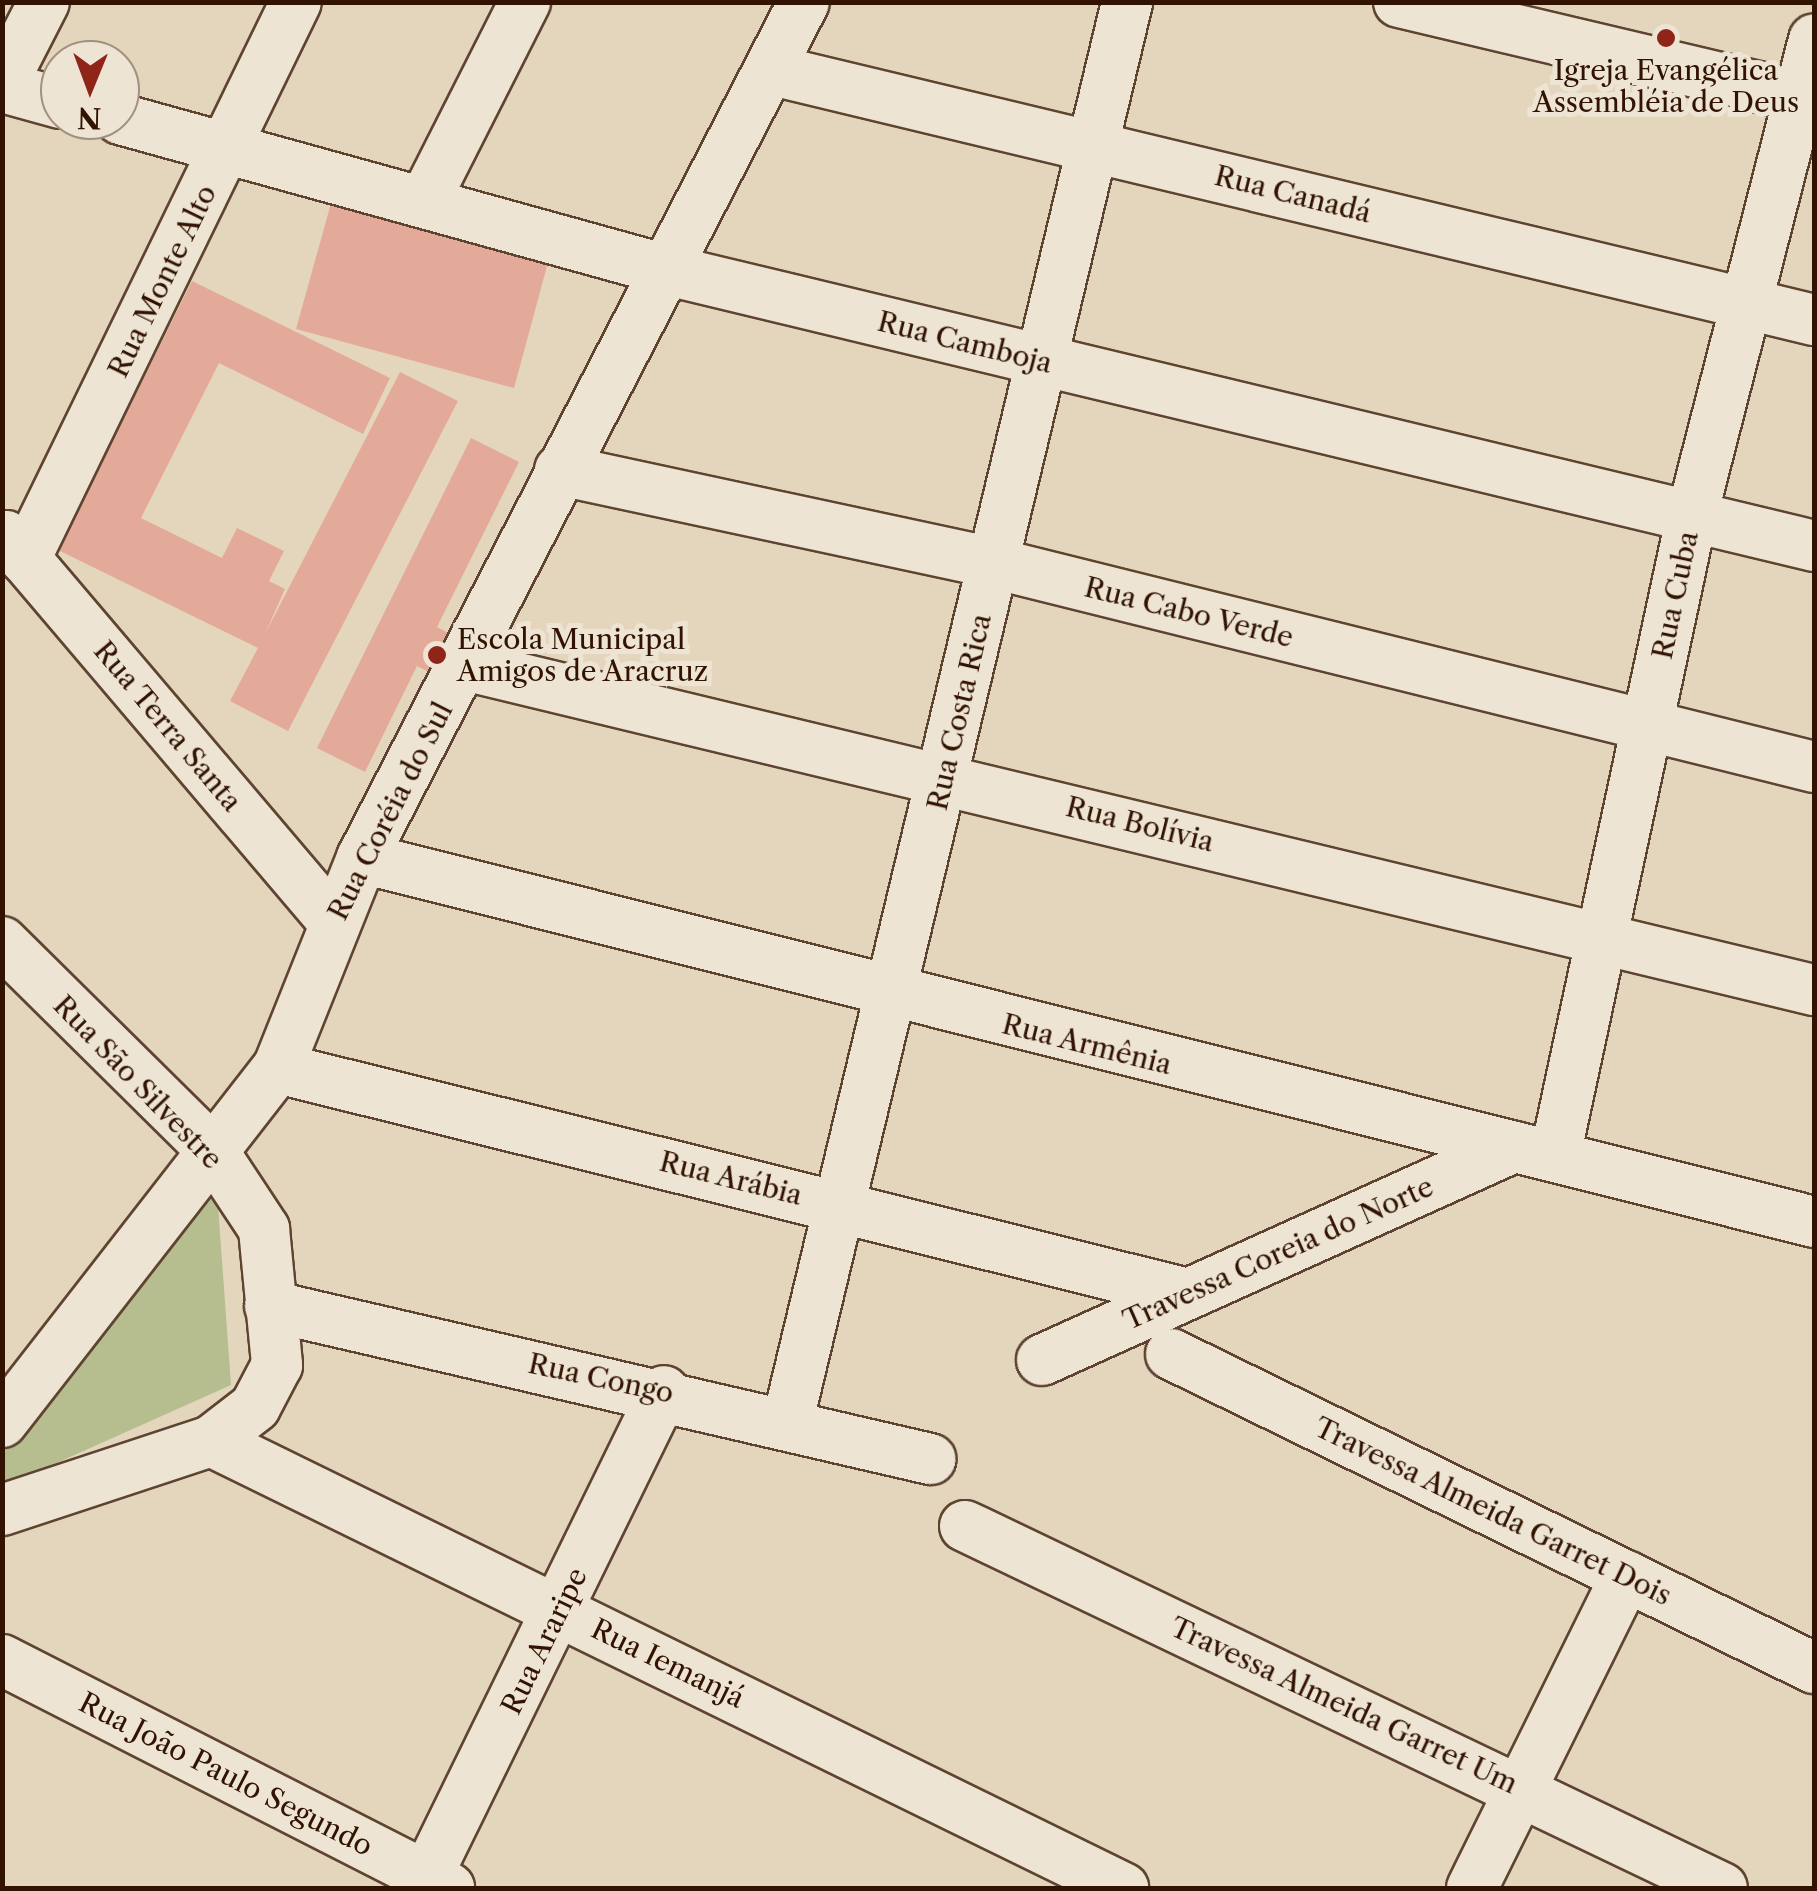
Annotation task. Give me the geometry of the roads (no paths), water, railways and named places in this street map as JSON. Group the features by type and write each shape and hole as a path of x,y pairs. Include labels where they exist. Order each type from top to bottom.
{"street":[{"path":"40,97 2,85 44,2"},
{"name":"Rua Monte Alto","path":"14,545 227,149 296,2"},
{"path":"426,198 524,2"},
{"name":"Rua Coréia do Sul","path":"2,1422 278,1068 333,920 362,858 464,665 659,268 772,70 804,2"},
{"name":"Rua Costa Rica","path":"788,1420 836,1203 893,996 1090,145 1128,2"},
{"path":"1399,2 1807,98"},
{"name":"Rua Cuba","path":"1534,1152 1601,940 1692,516 1807,98 1814,39"},
{"name":"Rua Canadá","path":"772,70 1814,320"},
{"name":"Rua Camboja","path":"140,125 426,198 659,268 1814,546"},
{"name":"Rua Cabo Verde","path":"560,470 993,563 1814,767"},
{"name":"Rua Terra Santa","path":"14,545 333,920"},
{"name":"Rua Bolívia","path":"464,665 944,775 1814,990"},
{"name":"Rua Armênia","path":"362,858 893,996 1814,1222"},
{"name":"Rua São Silvestre","path":"2,1510 211,1441 255,1408 278,1365 264,1229 212,1150 7,960"},
{"name":"Rua Arábia","path":"278,1068 1184,1292"},
{"name":"Travessa Coreia do Norte","path":"1042,1360 1184,1292 1534,1152"},
{"name":"Rua Congo","path":"270,1306 664,1391 930,1459"},
{"name":"Travessa Almeida Garret Dois","path":"1171,1354 1814,1668"},
{"name":"Rua Araripe","path":"432,1885 664,1391"},
{"name":"Rua Iemanjá","path":"211,1441 1124,1888"},
{"name":"Travessa Almeida Garret Um","path":"965,1526 1520,1788 1722,1888"},
{"path":"1472,1888 1626,1576"},
{"name":"Rua João Paulo Segundo","path":"2,1660 432,1885"}],"place":[{"name":"Igreja Evangélica Assembléia de Deus","path":"1666,38"},
{"name":"Escola Municipal Amigos de Aracruz","path":"437,655"}]}
